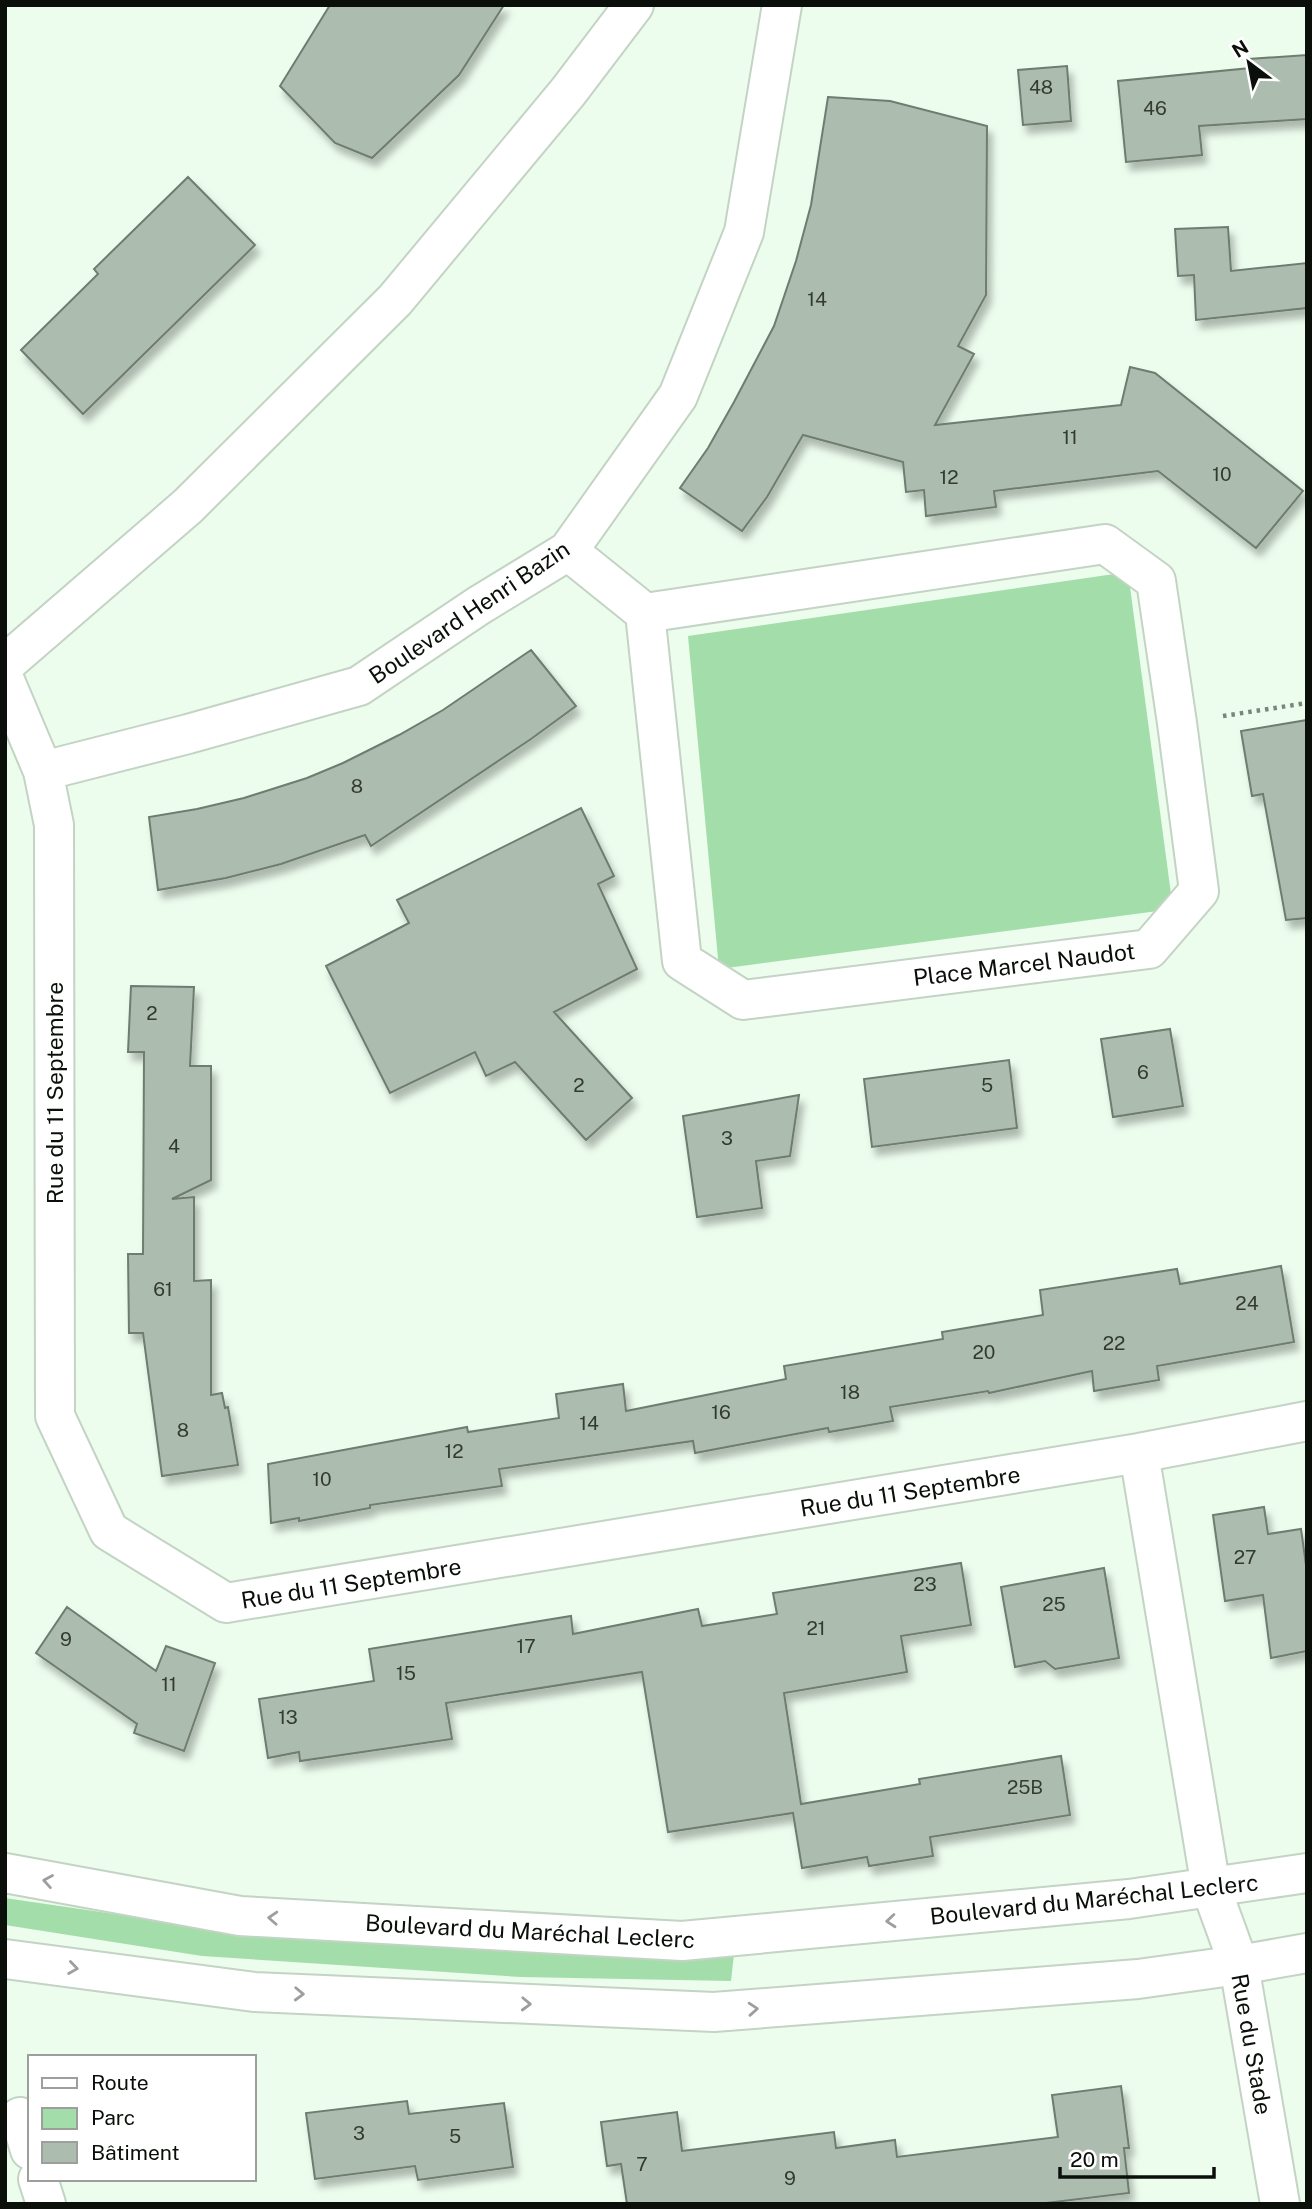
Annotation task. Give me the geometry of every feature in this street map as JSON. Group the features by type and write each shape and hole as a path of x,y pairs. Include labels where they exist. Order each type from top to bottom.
{"street":[{"path":"5,664 188,506 395,300 568,92 634,5"},
{"name":"Boulevard Henri Bazin","path":"43,771 359,686 478,606 568,551 678,396 744,232 782,5"},
{"name":"Place Marcel Naudot","path":"1105,544 1156,581 1177,723 1199,891 1149,949 743,1000 682,961 645,613 1105,544"},
{"path":"568,551 645,613"},
{"name":"Rue du 11 Septembre","path":"5,681 43,771 54,825 55,1416 109,1531 226,1603 1139,1453 1307,1421"},
{"path":"1139,1453 1211,1888"},
{"name":"Boulevard du Maréchal Leclerc","path":"5,1873 240,1916 682,1941 1129,1899 1307,1873"},
{"name":"Rue du Stade","path":"1211,1888 1239,1965 1280,2204"},
{"path":"5,1959 254,1992 714,2012 1138,1979 1307,1953"},
{"path":"39,2181 46,2204"}],"path":[{"path":"1177,723 1307,703"}],"green space":[{"path":"1128,572 1173,909 719,969 688,636"},
{"path":"5,1898 217,1929 734,1954 731,1981 521,1977 202,1956 5,1925"}],"building":[{"path":"330,5 504,5 459,75 372,158 335,143 280,86"},
{"path":"1307,55 1307,119 1199,126 1202,155 1126,162 1118,81 1250,68 1249,59"},
{"path":"1067,66 1071,121 1023,125 1018,70"},
{"path":"828,97 890,101 987,126 986,295 958,346 974,354 935,425 1121,405 1130,367 1155,373 1303,491 1256,548 1158,471 994,491 996,507 926,516 924,490 906,492 903,462 803,435 767,497 742,531 680,488 708,448 774,326 811,205"},
{"path":"188,177 255,245 83,414 21,350 98,274 94,269"},
{"path":"1228,227 1231,271 1307,263 1307,308 1196,320 1194,275 1178,276 1175,229"},
{"path":"531,650 576,706 371,846 365,835 281,864 226,878 158,890 149,817 244,798 307,778 343,763 443,710"},
{"path":"1307,720 1307,918 1286,920 1263,794 1252,796 1241,731"},
{"path":"581,808 614,876 598,884 637,969 554,1012 632,1098 586,1140 515,1062 486,1076 475,1052 390,1093 326,966 409,923 397,900"},
{"path":"131,986 194,987 190,1066 211,1066 211,1180 172,1199 194,1197 194,1281 211,1280 211,1395 222,1393 225,1408 228,1407 238,1465 162,1476 143,1333 129,1333 128,1254 143,1254 144,1052 128,1052"},
{"path":"1170,1029 1183,1106 1113,1117 1101,1039"},
{"path":"1009,1060 1017,1128 872,1147 864,1079"},
{"path":"799,1095 790,1156 756,1161 762,1208 697,1217 683,1116"},
{"path":"1281,1266 1294,1342 1157,1366 1159,1380 1094,1391 1092,1371 989,1393 988,1391 890,1407 893,1421 829,1432 828,1428 695,1453 693,1441 499,1469 502,1486 370,1505 370,1508 299,1521 299,1518 271,1523 268,1464 467,1427 468,1432 559,1418 556,1394 623,1384 626,1411 786,1379 784,1366 943,1339 942,1332 1043,1315 1040,1290 1177,1269 1180,1284"},
{"path":"1264,1507 1268,1534 1301,1529 1307,1572 1307,1651 1271,1658 1263,1595 1225,1601 1213,1515"},
{"path":"961,1563 971,1625 901,1636 907,1672 784,1693 801,1804 920,1784 919,1779 1061,1756 1070,1815 930,1837 933,1856 869,1866 867,1857 802,1868 793,1813 668,1832 642,1672 446,1703 452,1739 300,1761 299,1752 268,1758 259,1699 374,1681 369,1649 571,1616 573,1634 698,1609 702,1626 777,1614 773,1593"},
{"path":"1104,1568 1119,1658 1055,1669 1045,1661 1015,1667 1001,1587"},
{"path":"67,1607 156,1671 166,1646 215,1663 184,1751 134,1733 137,1724 36,1653"},
{"path":"1121,2086 1129,2148 1124,2148 1129,2193 1038,2204 627,2204 621,2164 607,2166 601,2122 677,2112 682,2151 834,2132 836,2148 895,2140 897,2157 1058,2137 1052,2095"},
{"path":"407,2101 409,2114 504,2103 513,2167 418,2180 415,2166 315,2179 306,2113"}]}
